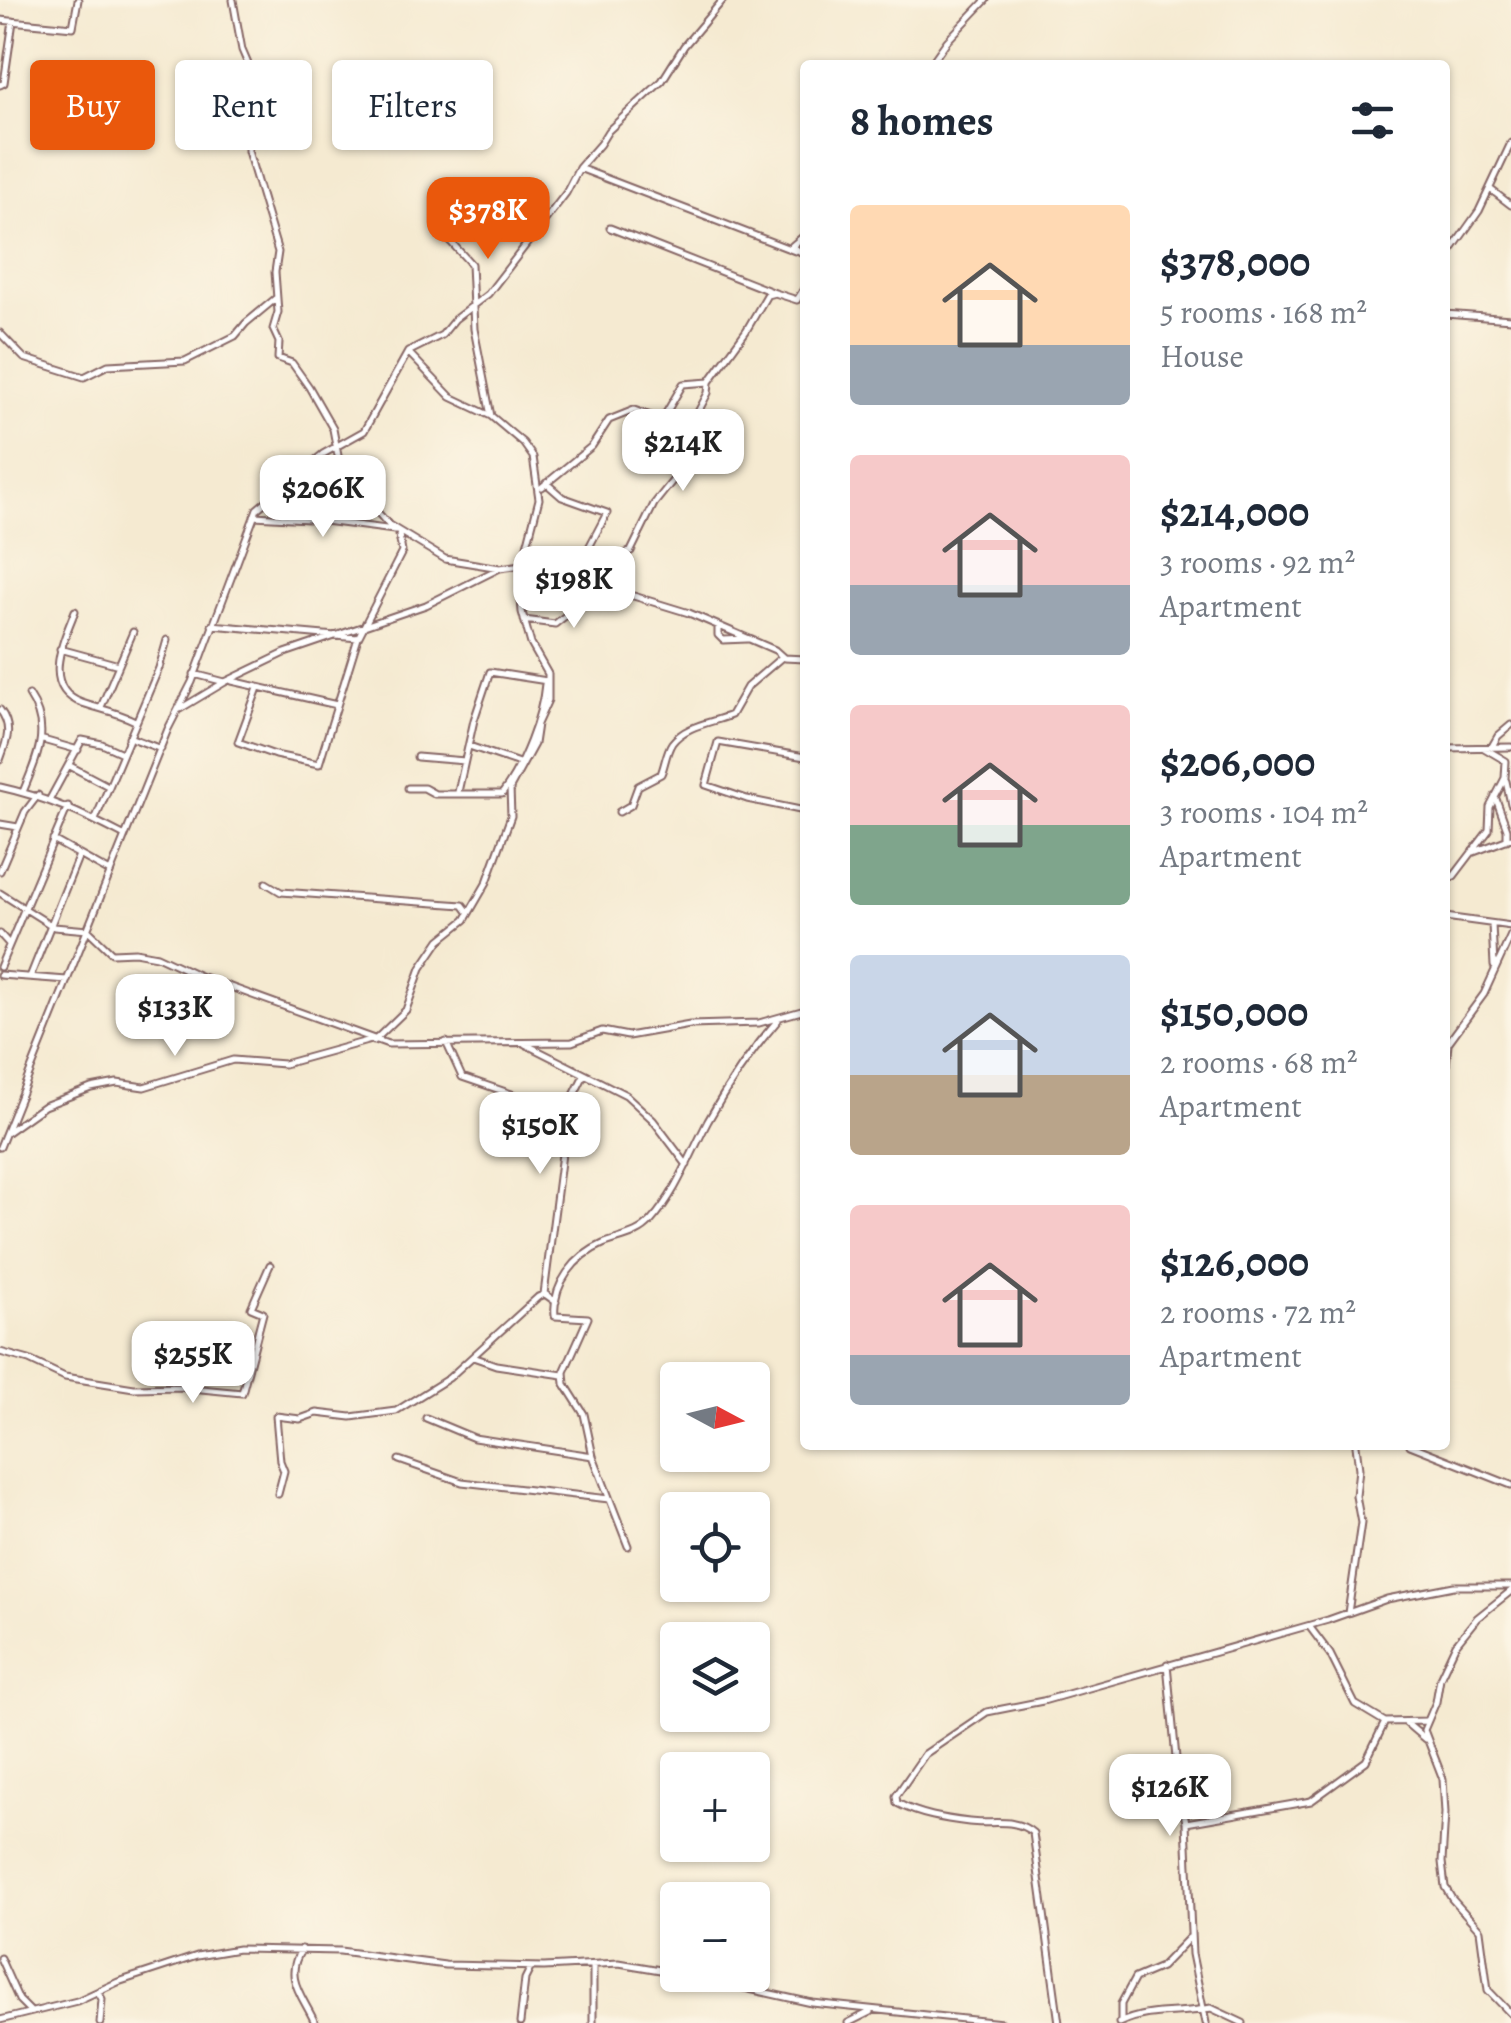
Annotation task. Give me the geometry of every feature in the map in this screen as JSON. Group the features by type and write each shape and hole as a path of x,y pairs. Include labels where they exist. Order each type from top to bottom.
{"street":[{"path":"0,20 72,27 78,0"},
{"path":"233,0 242,50 251,66 248,151 278,252 272,322 279,342 278,358 294,366 315,395 333,429 340,461 360,493 397,531 445,560 500,568 546,564 576,572 614,590 689,613 775,650 782,657 800,659"},
{"path":"0,1147 194,674 254,516 267,498 335,447 356,438 372,421 408,352 442,335 474,307 566,193 579,168 620,118 662,81 684,46 724,0"},
{"path":"934,60 986,0"},
{"path":"0,86 4,83 13,22"},
{"path":"0,53 8,54"},
{"path":"1450,252 1470,225 1511,143"},
{"path":"579,168 800,253"},
{"path":"1490,189 1511,205"},
{"path":"610,228 795,300 800,294"},
{"path":"795,251 792,244 800,238"},
{"path":"450,241 470,264 474,329 490,416"},
{"path":"598,582 616,558 630,551 655,502 682,468 691,444 690,429 708,393 709,382 766,297 776,293"},
{"path":"0,333 24,358 84,377 108,365 185,361 235,336 277,297"},
{"path":"1450,314 1511,319"},
{"path":"6,1133 44,1106 91,1088 118,1083 144,1087 233,1060 284,1064 372,1040 408,1006 417,974 440,940 462,924 487,882 506,832 511,810 509,792 534,744 537,724 547,707 547,681 524,620 520,586 540,489 527,447 490,416 451,397 408,352"},
{"path":"540,489 592,446 612,418 634,410 659,419 684,384 709,382"},
{"path":"546,482 562,497 607,513 576,572"},
{"path":"254,516 397,531"},
{"path":"258,688 238,742 302,762 315,764 322,760 358,638 402,552 397,531"},
{"path":"177,710 284,653 451,594 500,568"},
{"path":"524,620 554,624 589,600 614,590"},
{"path":"75,612 57,666 65,688 78,702 135,722"},
{"path":"212,625 358,638"},
{"path":"101,707 133,632"},
{"path":"94,820 159,668 167,640"},
{"path":"60,648 119,665"},
{"path":"619,812 631,806 638,786 661,774 676,739 690,728 730,714 747,687 782,657"},
{"path":"534,678 542,664"},
{"path":"458,792 490,672 547,681"},
{"path":"194,674 337,705"},
{"path":"408,788 424,788 437,794 502,794 520,763 542,707 547,681"},
{"path":"23,792 42,740 40,714 28,695"},
{"path":"0,710 8,725 0,760"},
{"path":"1488,748 1511,726"},
{"path":"129,737 160,749"},
{"path":"42,740 78,750"},
{"path":"50,800 82,740 122,753"},
{"path":"800,756 718,742 706,785 747,799 800,810"},
{"path":"468,746 520,763"},
{"path":"1450,748 1511,747"},
{"path":"1488,748 1504,759 1511,804"},
{"path":"417,757 464,762"},
{"path":"70,766 108,786"},
{"path":"1450,880 1489,830 1495,796 1508,783"},
{"path":"0,786 68,806 125,836"},
{"path":"0,871 18,827 38,795"},
{"path":"1472,854 1509,839 1495,796"},
{"path":"0,967 68,806"},
{"path":"1507,826 1511,816"},
{"path":"0,824 18,827"},
{"path":"53,840 110,872"},
{"path":"30,977 79,855"},
{"path":"266,883 281,892 459,904 466,906 469,914"},
{"path":"0,893 51,925 88,930 112,953 144,952 174,962 200,976 341,1025 372,1040 404,1044 572,1042 602,1031 628,1036 690,1025 760,1023 800,1012"},
{"path":"1450,918 1511,926"},
{"path":"1492,924 1494,970"},
{"path":"0,934 10,944"},
{"path":"1450,1041 1477,1007 1511,934"},
{"path":"0,975 67,980"},
{"path":"563,1375 588,1318 555,1316 556,1302 573,1264 597,1248 647,1226 678,1185 718,1104 780,1018"},
{"path":"446,1042 462,1077 566,1112"},
{"path":"523,1042 626,1095 653,1120 686,1166"},
{"path":"278,1494 284,1471 276,1416 296,1419 317,1413 352,1416 396,1412 441,1384 544,1294 566,1112 584,1075"},
{"path":"0,1352 24,1358 65,1377 134,1388 181,1386 242,1393 264,1314 251,1308 270,1265"},
{"path":"544,1294 556,1302"},
{"path":"473,1356 496,1364 563,1375"},
{"path":"563,1375 586,1419 593,1456 628,1546"},
{"path":"426,1418 474,1438 593,1456"},
{"path":"1348,1613 1361,1523 1356,1496 1357,1450"},
{"path":"1423,1450 1511,1485"},
{"path":"399,1460 462,1482 610,1500"},
{"path":"1059,2023 1033,1834 1016,1824 964,1822 896,1804 896,1796 925,1754 988,1712 1043,1701 1387,1600 1440,1588 1511,1588"},
{"path":"1426,1740 1426,1721 1456,1644 1477,1618 1511,1588"},
{"path":"1308,1625 1330,1654 1356,1704 1385,1722 1426,1721"},
{"path":"1168,1664 1186,1823 1191,1936 1206,2023"},
{"path":"1186,1823 1314,1800 1366,1761 1385,1722"},
{"path":"1405,1722 1426,1740 1444,1779 1445,1887 1480,1930 1488,1990 1511,2014"},
{"path":"1191,1936 1160,1967 1136,1978 1121,2004 1120,2022 1178,2009 1188,2014 1219,2010 1243,2023"},
{"path":"0,2020 59,2006 213,1952 252,1948 527,1970 634,1964 660,1969"},
{"path":"302,1949 295,1962 294,1982 315,2023"},
{"path":"0,1958 18,2000 32,2012"},
{"path":"593,1965 593,2023"},
{"path":"520,2023 527,1970"},
{"path":"97,1992 102,1999 100,2023"},
{"path":"758,1992 872,2010 1002,2023"},
{"path":"848,2023 872,2010"}]}
